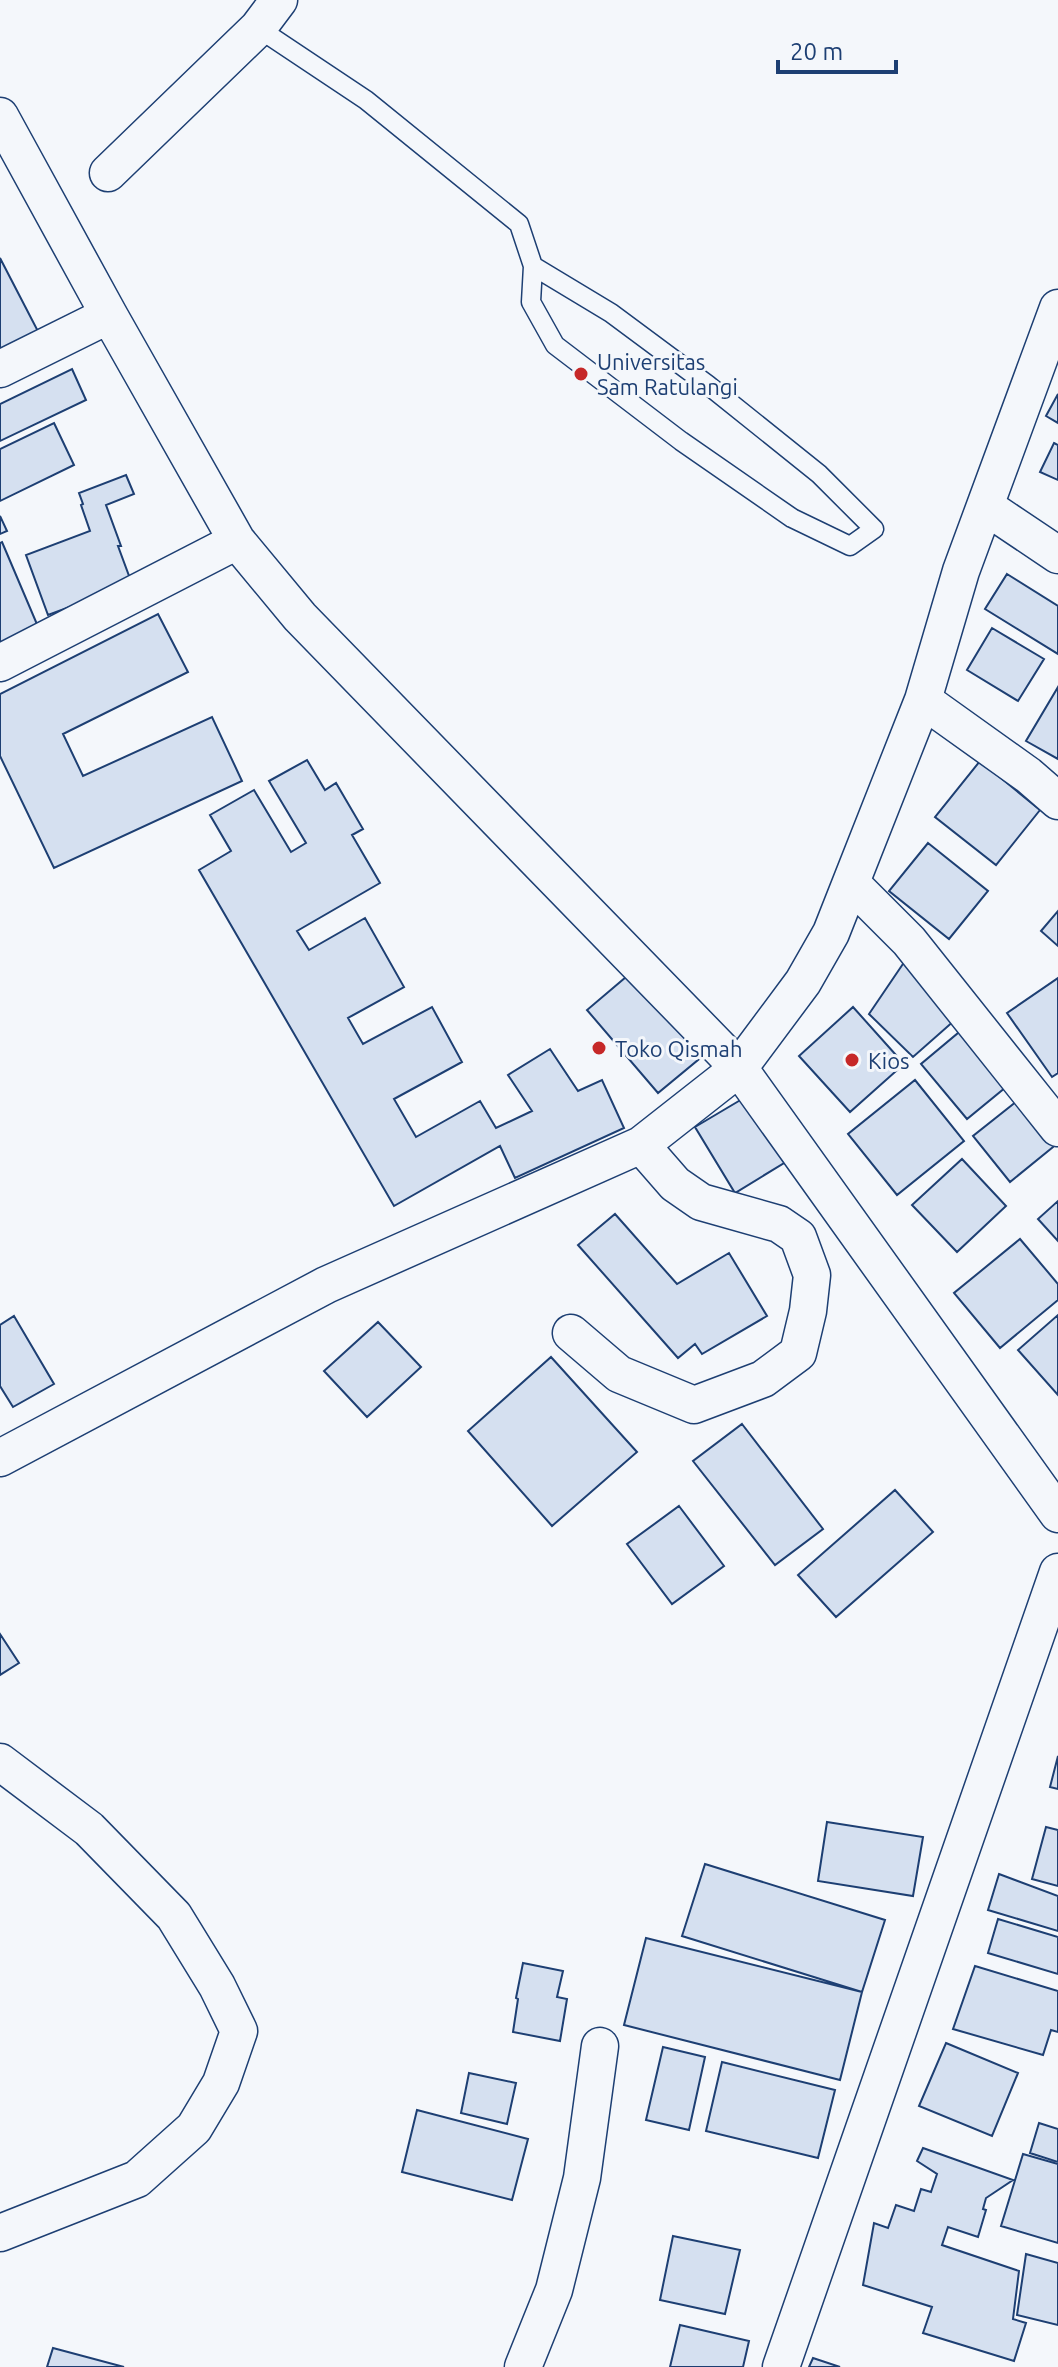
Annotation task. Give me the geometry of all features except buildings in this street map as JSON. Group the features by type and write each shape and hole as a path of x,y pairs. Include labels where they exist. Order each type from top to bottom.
{"street":[{"path":"108,173 269,14"},
{"path":"0,116 237,541 311,629 739,1068 1058,1514"},
{"path":"0,369 109,315"},
{"path":"0,1458 326,1285 641,1145 739,1068 803,982 831,933 852,884 923,700 961,571 1057,318"},
{"path":"985,506 1058,555"},
{"path":"0,663 237,541"},
{"path":"923,700 1028,775 1058,801"},
{"path":"852,884 909,941 1058,1128"},
{"path":"571,1333 619,1374 694,1405 763,1379 798,1353 808,1311 812,1275 798,1237 779,1224 701,1202 675,1184 641,1145"},
{"path":"781,2367 1058,1572"},
{"path":"0,1762 89,1829 174,1916 217,1986 239,2031 221,2083 194,2128 137,2179 0,2233"},
{"path":"523,2367 554,2290 576,2205 600,2046"}],"lane":[{"path":"269,14 366,100 519,224 533,266 531,302 555,345 681,441 792,518 850,546 874,529 819,474 708,385 611,313 533,266"}],"place":[{"name":"Universitas Sam Ratulangi","path":"581,374"},
{"name":"Toko Qismah","path":"599,1048"},
{"name":"Kios","path":"852,1060"}]}
